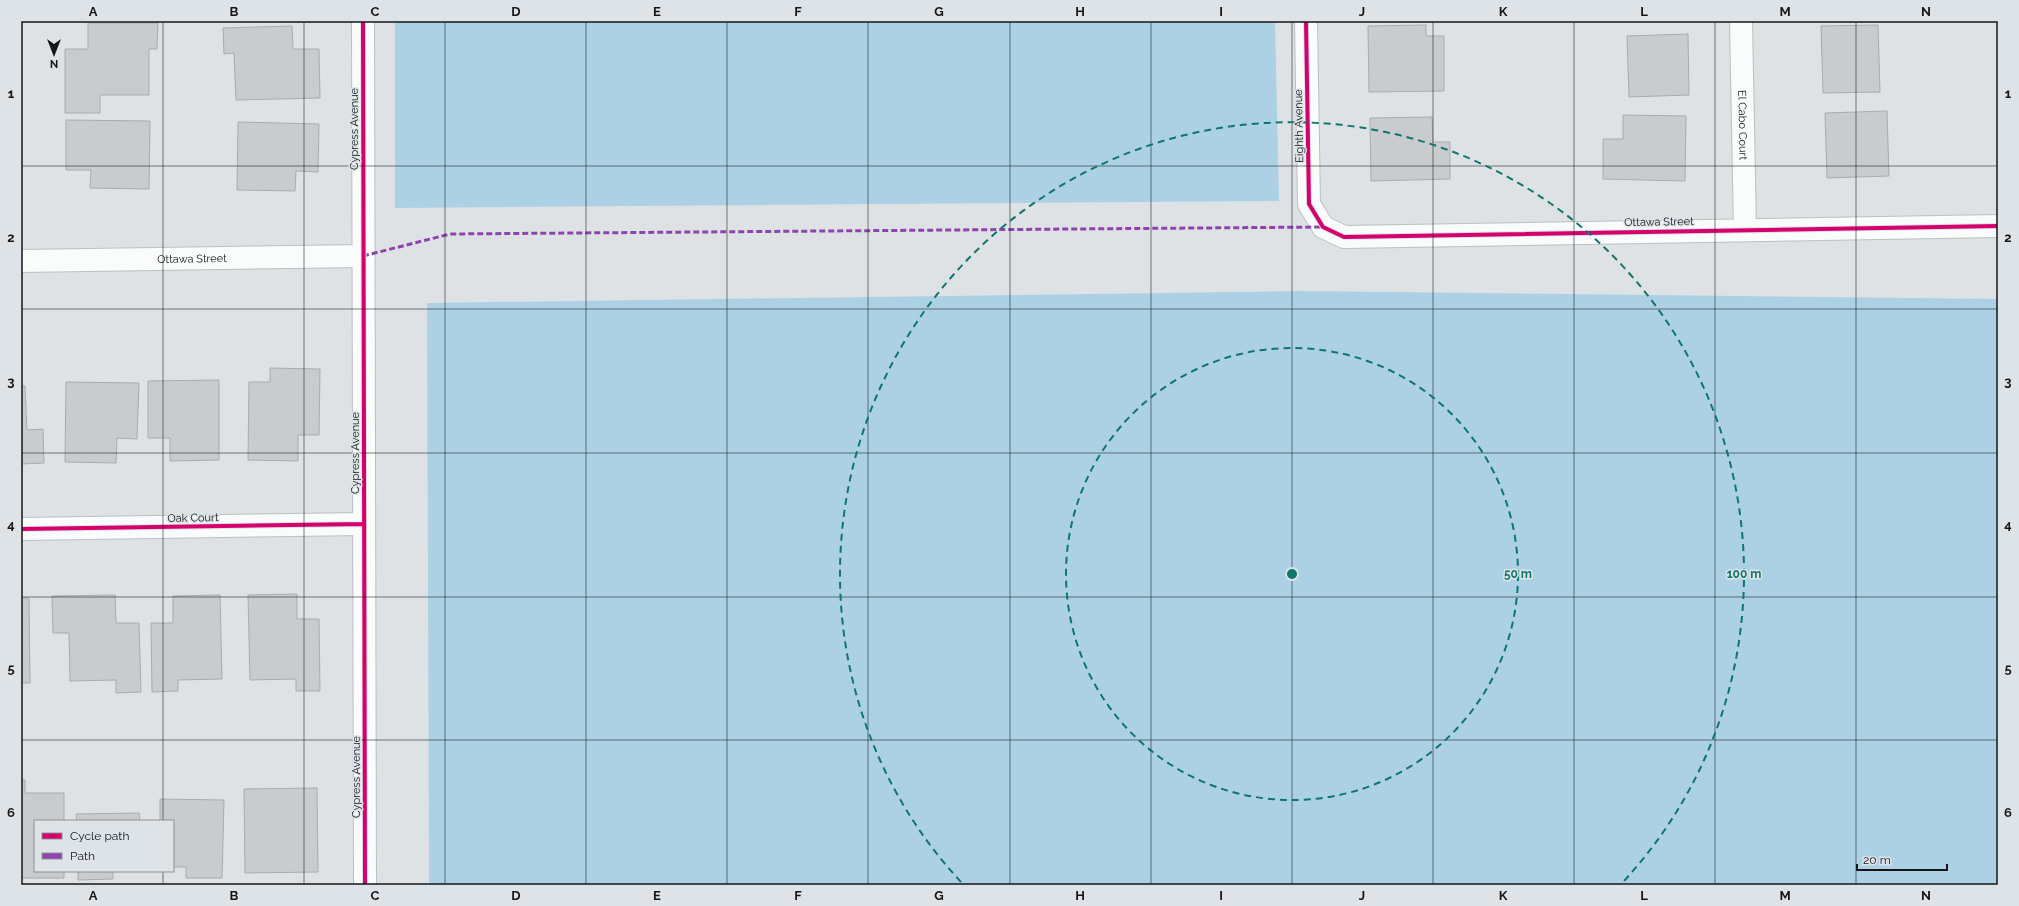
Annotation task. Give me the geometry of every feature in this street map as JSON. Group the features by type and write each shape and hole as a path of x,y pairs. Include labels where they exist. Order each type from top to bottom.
{"street":[{"name":"Cypress Avenue","path":"363,21 365,885"},
{"name":"Eighth Avenue","path":"1306,21 1309,204 1323,227"},
{"name":"El Cabo Court","path":"1741,21 1745,230"},
{"name":"Ottawa Street","path":"1323,227 1344,237 1998,226"},
{"name":"Ottawa Street","path":"21,261 363,256"},
{"name":"Oak Court","path":"21,529 364,524"}],"shaded area":[{"path":"395,21 1275,21 1279,201 395,208"},
{"path":"1300,291 1998,299 1998,885 429,885 427,303"}],"building":[{"path":"88,23 158,23 157,49 149,49 149,95 100,95 100,113 65,113 65,49 88,49"},
{"path":"1426,25 1426,36 1444,36 1444,91 1369,92 1368,26"},
{"path":"1878,25 1880,92 1823,93 1821,26"},
{"path":"292,26 293,49 319,49 320,98 236,100 234,53 224,54 223,28"},
{"path":"1688,34 1689,95 1629,97 1627,36"},
{"path":"1887,111 1889,176 1827,178 1825,113"},
{"path":"1623,115 1686,116 1685,181 1603,179 1603,139 1623,139"},
{"path":"1432,117 1433,142 1450,142 1450,179 1371,181 1370,118"},
{"path":"66,120 150,121 149,189 90,188 91,170 66,170"},
{"path":"238,122 319,124 318,172 296,171 295,191 237,190"},
{"path":"270,368 320,369 319,435 298,435 298,461 248,460 249,382 270,382"},
{"path":"219,380 219,460 170,461 170,438 148,438 148,381"},
{"path":"66,382 139,383 137,439 117,438 116,463 65,462"},
{"path":"21,386 25,386 27,430 43,429 44,463 21,464"},
{"path":"297,594 297,619 319,619 320,691 296,691 296,679 250,680 248,595"},
{"path":"115,595 116,623 139,623 141,692 116,693 116,680 70,681 69,633 53,633 52,596"},
{"path":"220,595 222,679 178,680 178,691 152,692 151,623 173,623 173,596"},
{"path":"21,598 29,598 30,683 21,683"},
{"path":"21,780 25,780 25,793 64,793 64,820 34,820 34,872 64,872 64,878 21,878"},
{"path":"317,788 318,872 245,873 244,789"},
{"path":"160,799 224,800 222,878 186,878 186,867 174,867 174,820 160,820"},
{"path":"139,813 140,820 77,820 76,814"},
{"path":"78,872 113,872 113,879 78,880"}],"marked path":[{"path":"363,256 450,234 1323,227"}],"cycle path":[{"path":"363,21 365,885"},
{"path":"1306,21 1309,204 1323,227 1344,237 1998,226"},
{"path":"21,529 364,524"}]}
